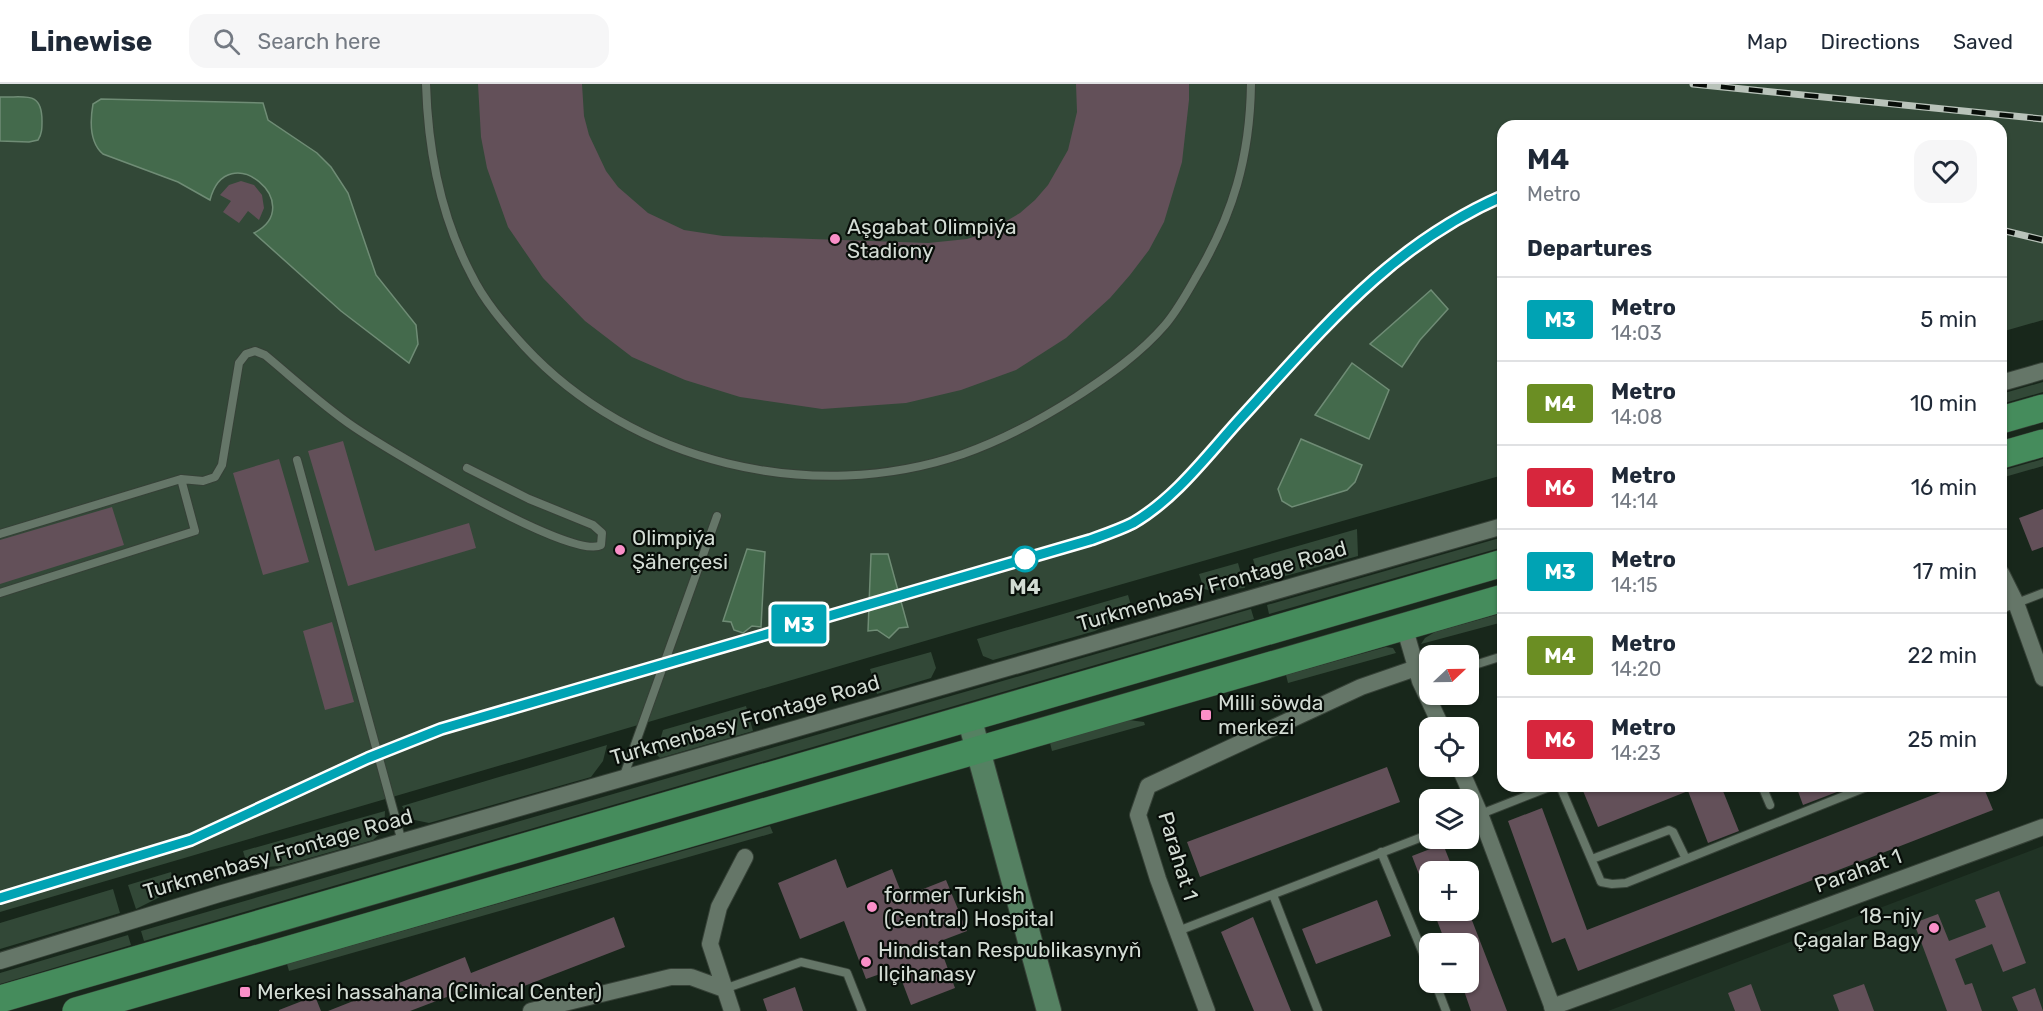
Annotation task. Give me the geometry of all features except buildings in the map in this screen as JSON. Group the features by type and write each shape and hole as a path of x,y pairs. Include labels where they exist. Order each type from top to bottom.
{"main road":[{"path":"2007,418 2043,408"},
{"path":"2007,452 2043,442"},
{"path":"0,999 1497,565"},
{"path":"76,1011 1497,600"}],"street":[{"path":"2007,381 2043,371"},
{"name":"Turkmenbasy Frontage Road","path":"0,960 623,778 1497,528"},
{"path":"2009,606 2043,678"},
{"path":"1404,626 1419,668"},
{"name":"Parahat 1","path":"1207,1011 1138,815 1148,786 1361,687 1419,677"},
{"path":"969,717 976,750 1049,1011"},
{"name":"Parahat 1","path":"1479,828 1553,1009 2043,827"},
{"path":"732,1011 710,944 719,907 745,857"},
{"path":"531,1011 671,976 692,977 724,989"}],"lane":[{"path":"426,84 430,139 437,183 458,247 472,277 489,304 533,355 593,405 641,433 672,447 703,458 763,470 829,475 896,471 961,455 992,443 1022,429 1102,380 1145,345 1165,325 1185,297 1228,219 1248,135 1251,84"},
{"path":"0,534 181,479 203,482 218,475 222,465 239,363 246,354 255,351 265,355 353,426 455,489 565,539 586,547 601,545 602,533 593,525 529,499 467,468"},
{"path":"297,460 402,842"},
{"path":"0,593 195,531 181,479"},
{"path":"623,778 717,516"},
{"path":"2009,606 2043,593"},
{"path":"1479,664 1497,659"},
{"path":"1479,814 1536,792"},
{"path":"1563,792 1601,882 1612,884 1626,883 1854,792"},
{"path":"1765,792 1770,805"},
{"path":"1592,859 1669,830 1673,832 1686,859"},
{"path":"1178,931 1419,838"},
{"path":"1381,852 1419,944"},
{"path":"1273,895 1318,1011"},
{"path":"724,989 801,962 847,973 862,1011"},
{"path":"1439,993 1446,1011"}],"shaded area":[{"name":"Olimpiýa Şäherçesi","path":"0,84 2043,84 2043,320 2007,330 2007,120 1497,120 1497,477 976,626 0,912"},
{"path":"0,97 30,98 39,104 42,121 38,140 0,141"},
{"path":"101,99 263,103 268,120 317,153 331,167 348,193 376,275 416,325 418,344 409,363 341,311 254,233 269,221 273,207 269,193 259,182 246,174 232,174 219,182 210,200 178,182 103,154 95,144 91,124 93,104"},
{"path":"1431,290 1448,309 1420,340 1402,367 1370,344"},
{"path":"1352,363 1389,390 1369,439 1315,415"},
{"path":"2043,382 2043,392 2007,402 2007,392"},
{"path":"1301,439 1362,465 1355,482 1347,490 1292,507 1282,501 1278,489"},
{"path":"2043,459 2043,466 2007,476 2007,469"},
{"path":"1357,529 1358,556 1260,583 1253,559"},
{"path":"1497,539 1497,549 1269,614 1267,605"},
{"path":"747,549 765,552 761,627 752,626 743,633 734,630 731,622 723,621"},
{"path":"871,554 888,554 908,627 899,628 889,638 877,630 868,631"},
{"path":"1238,563 1245,588 1211,591 1204,589 1199,574"},
{"path":"1128,595 1133,612 1095,631 993,660 983,656 977,639"},
{"path":"1251,609 1254,619 144,941 141,931"},
{"path":"1497,615 1497,624 1421,644 1425,638 1435,632"},
{"path":"1386,647 1393,648 1396,653 1288,683 1286,675"},
{"path":"931,652 936,668 931,678 877,694 870,669"},
{"path":"746,706 753,731 660,758 656,754 663,730"},
{"path":"1129,720 1144,722 1145,725 1052,751 1050,743"},
{"path":"607,745 603,761 591,777 429,823 410,819 402,806"},
{"path":"385,811 384,830 373,840 281,866 248,868 243,851"},
{"path":"770,826 773,833 289,971 287,964"},
{"name":"18-njy Çagalar Bagy","path":"2043,846 2043,1011 1608,1011"},
{"path":"171,872 176,889 136,909 128,885"},
{"path":"113,889 120,913 0,949 0,923"},
{"path":"128,935 131,945 0,984 0,973"}],"railway":[{"path":"1693,84 2043,119"},
{"path":"0,898 191,840 368,758 441,729 1090,540 1116,529 1150,509 1182,482 1339,314 1387,268 1440,229 1497,199"},
{"path":"2007,231 2043,240"}],"metro line":[{"name":"M3","path":"0,898 158,852 191,840 368,758 441,729 1090,540 1133,522 1156,506 1182,482 1348,303 1380,272 1436,231 1477,207 1497,199"}],"place":[{"name":"Aşgabat Olimpiýa Stadiony","path":"835,239"},
{"name":"Olimpiýa Şäherçesi","path":"620,550"},
{"name":"M4","path":"1025,559"},
{"name":"Milli söwda merkezi","path":"1206,715"},
{"name":"former Turkish (Central) Hospital","path":"872,907"},
{"name":"18-njy Çagalar Bagy","path":"1934,928"},
{"name":"Hindistan Respublikasynyň Ilçihanasy","path":"866,962"},
{"name":"Merkesi hassahana (Clinical Center)","path":"245,992"}]}
